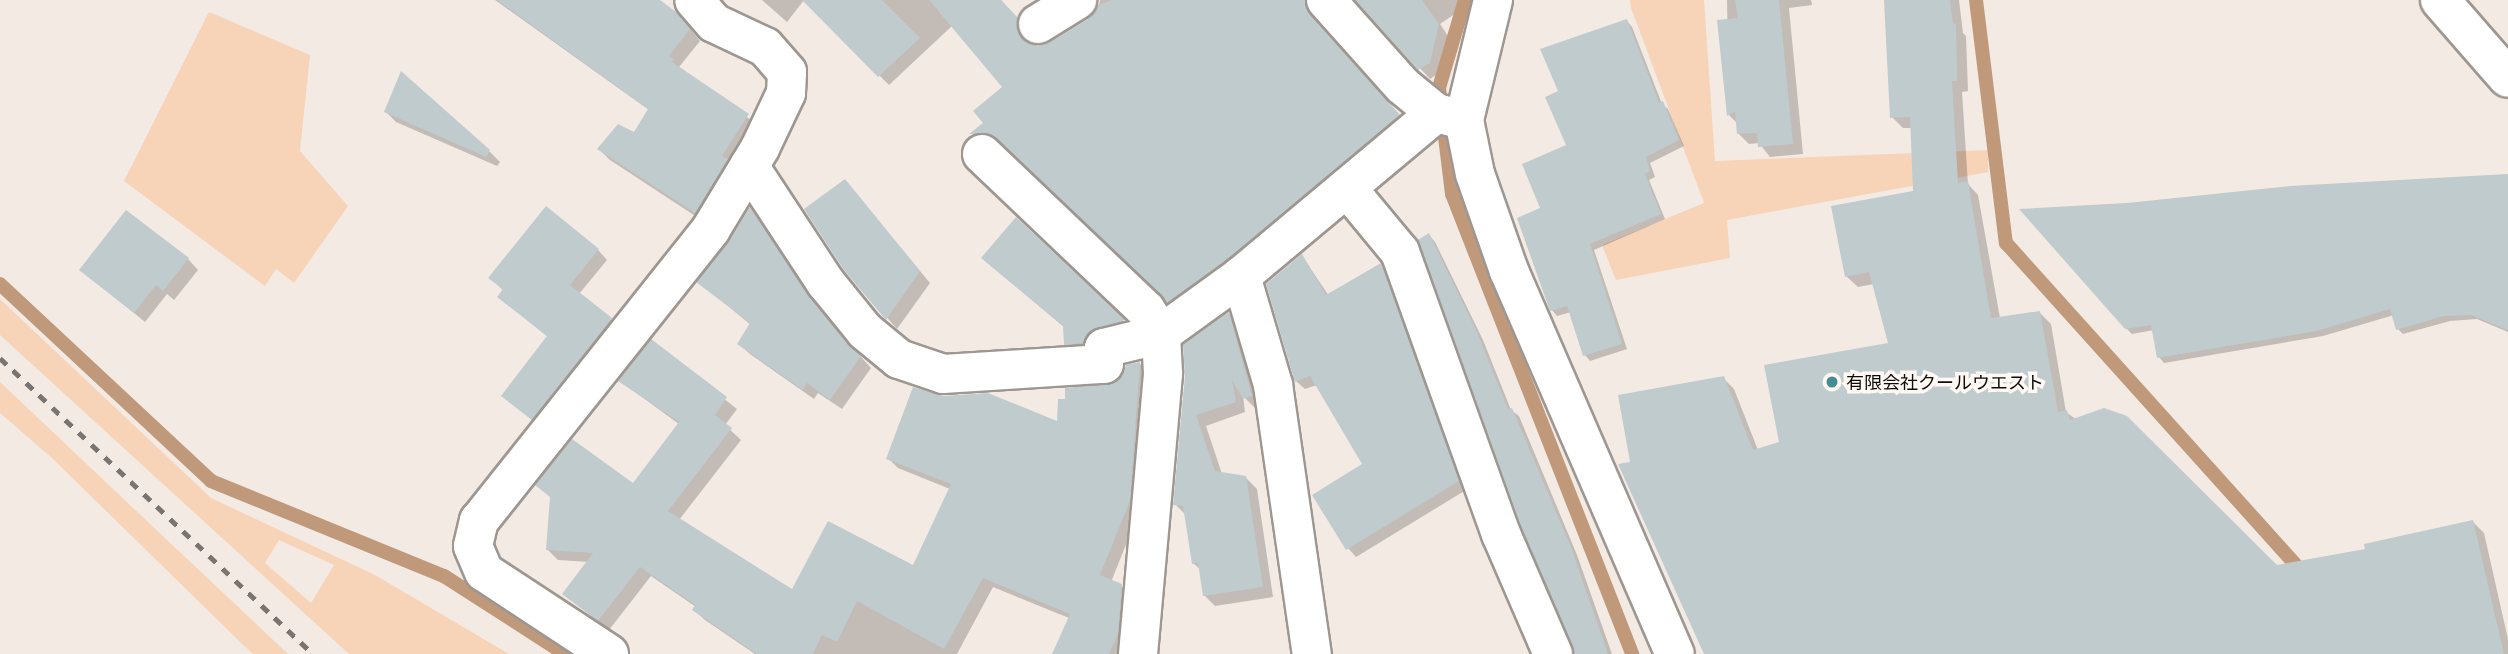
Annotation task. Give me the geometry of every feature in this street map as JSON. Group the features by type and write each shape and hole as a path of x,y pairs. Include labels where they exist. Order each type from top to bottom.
{"street":[{"path":"609,654 484,572 473,546 479,521 711,229 749,166 786,93 787,72 765,47 714,23 694,0"},
{"path":"1038,24 1077,0"},
{"path":"1326,0 1404,86 1451,117 1475,174 1509,271 1675,654"},
{"path":"749,166 825,284 865,331 899,359 943,374 1104,364 1104,348 1161,334 1241,276 1348,188 1451,117 1493,0"},
{"path":"2440,0 2508,78"},
{"path":"982,154 1146,310 1161,334 1163,374 1138,654"},
{"path":"1348,188 1400,252 1501,534 1553,654"},
{"path":"1241,276 1273,385 1312,654"}],"shaded area":[{"path":"1630,0 1704,0 1715,161 1988,150 1988,172 1727,220 1730,258 1616,280 1602,245 1704,203"},
{"path":"209,12 310,55 300,151 348,206 294,283 276,269 265,286 124,181"},
{"path":"0,299 211,498 375,575 509,654 349,654 0,335","holes":["279,540 334,565 311,603 265,563"]},
{"path":"0,382 288,654 253,654 236,638 52,458 0,413"}],"building":[{"path":"497,0 660,0 676,12 690,29 669,56 674,59 672,62 749,114 722,156 728,159 695,213 597,149 618,124 634,132 648,109"},
{"path":"802,0 882,0 920,38 878,77"},
{"path":"929,0 1001,0 1018,18 1020,36 1028,43 1038,46 1049,43 1088,19 1098,5 1112,0 1305,0 1310,15 1400,115 1228,259 1167,303 997,138 986,133 969,134 983,123 973,111 1002,87"},
{"path":"1355,0 1422,0 1439,24 1430,63 1418,70"},
{"path":"1735,0 1779,0 1793,144 1758,147 1757,133 1737,134 1735,112 1727,116 1717,20 1738,18"},
{"path":"1884,0 1950,0 1953,24 1956,23 1957,81 1952,81 1958,183 1968,181 1991,318 2040,311 2058,412 2067,410 2070,420 2104,408 2127,416 2277,565 2365,549 2364,544 2473,520 2504,654 1704,654 1618,464 1630,462 1618,395 1724,376 1753,450 1779,442 1764,365 1888,343 1869,272 1845,277 1831,206 1913,191 1910,117 1890,118"},
{"path":"1627,19 1659,103 1663,101 1679,140 1646,157 1650,171 1645,174 1661,214 1590,244 1622,344 1583,356 1567,306 1550,311 1517,218 1540,208 1522,164 1566,145 1545,97 1558,91 1540,49"},
{"path":"401,71 490,150 486,157 384,112"},
{"path":"2508,174 2508,330 2471,315 2444,316 2396,330 2390,309 2317,331 2157,358 2151,325 2125,329 2019,209 2127,203 2290,186"},
{"path":"845,179 920,271 886,320 844,270 804,209"},
{"path":"546,206 599,249 570,285 612,318 532,420 501,396 547,336 497,297 503,289 488,278"},
{"path":"750,207 809,297 861,356 830,400 807,383 803,390 737,344 750,323 696,282 728,242"},
{"path":"126,210 189,258 163,291 156,285 134,313 79,270"},
{"path":"1016,217 1125,320 1091,331 1083,343 1064,345 1063,326 981,258"},
{"path":"1429,233 1477,332 1508,409 1512,408 1571,547 1608,654 1574,654 1521,526 1418,240"},
{"path":"1302,254 1326,295 1381,263 1459,481 1346,550 1312,495 1362,464 1310,376 1295,382 1266,284"},
{"path":"1229,312 1252,396 1243,399 1232,380 1236,402 1196,415 1215,471 1246,476 1263,587 1203,596 1198,563 1192,564 1183,506 1173,505 1185,376 1183,345"},
{"path":"651,339 727,397 715,415 732,428 668,511 792,589 828,521 913,565 951,484 886,459 913,387 944,396 988,393 1057,421 1058,399 1065,399 1065,388 1115,383 1123,375 1126,365 1140,362 1130,501 1100,575 1122,584 1118,634 1109,654 1052,654 1070,614 983,578 944,649 857,601 837,642 822,635 813,654 757,654 692,610 695,605 640,567 598,621 562,594 593,553 546,550 550,497 535,485 572,439 633,483 679,422 618,381"}],"waterway":[{"path":"1465,0 1439,88 1452,194 1632,654"},
{"path":"1976,0 2006,243 2305,575"},
{"path":"0,284 211,481 444,576 565,654"}],"railway":[{"path":"0,358 313,654"}],"place":[{"name":"有限会社クールウエスト","path":"1832,382"}]}
